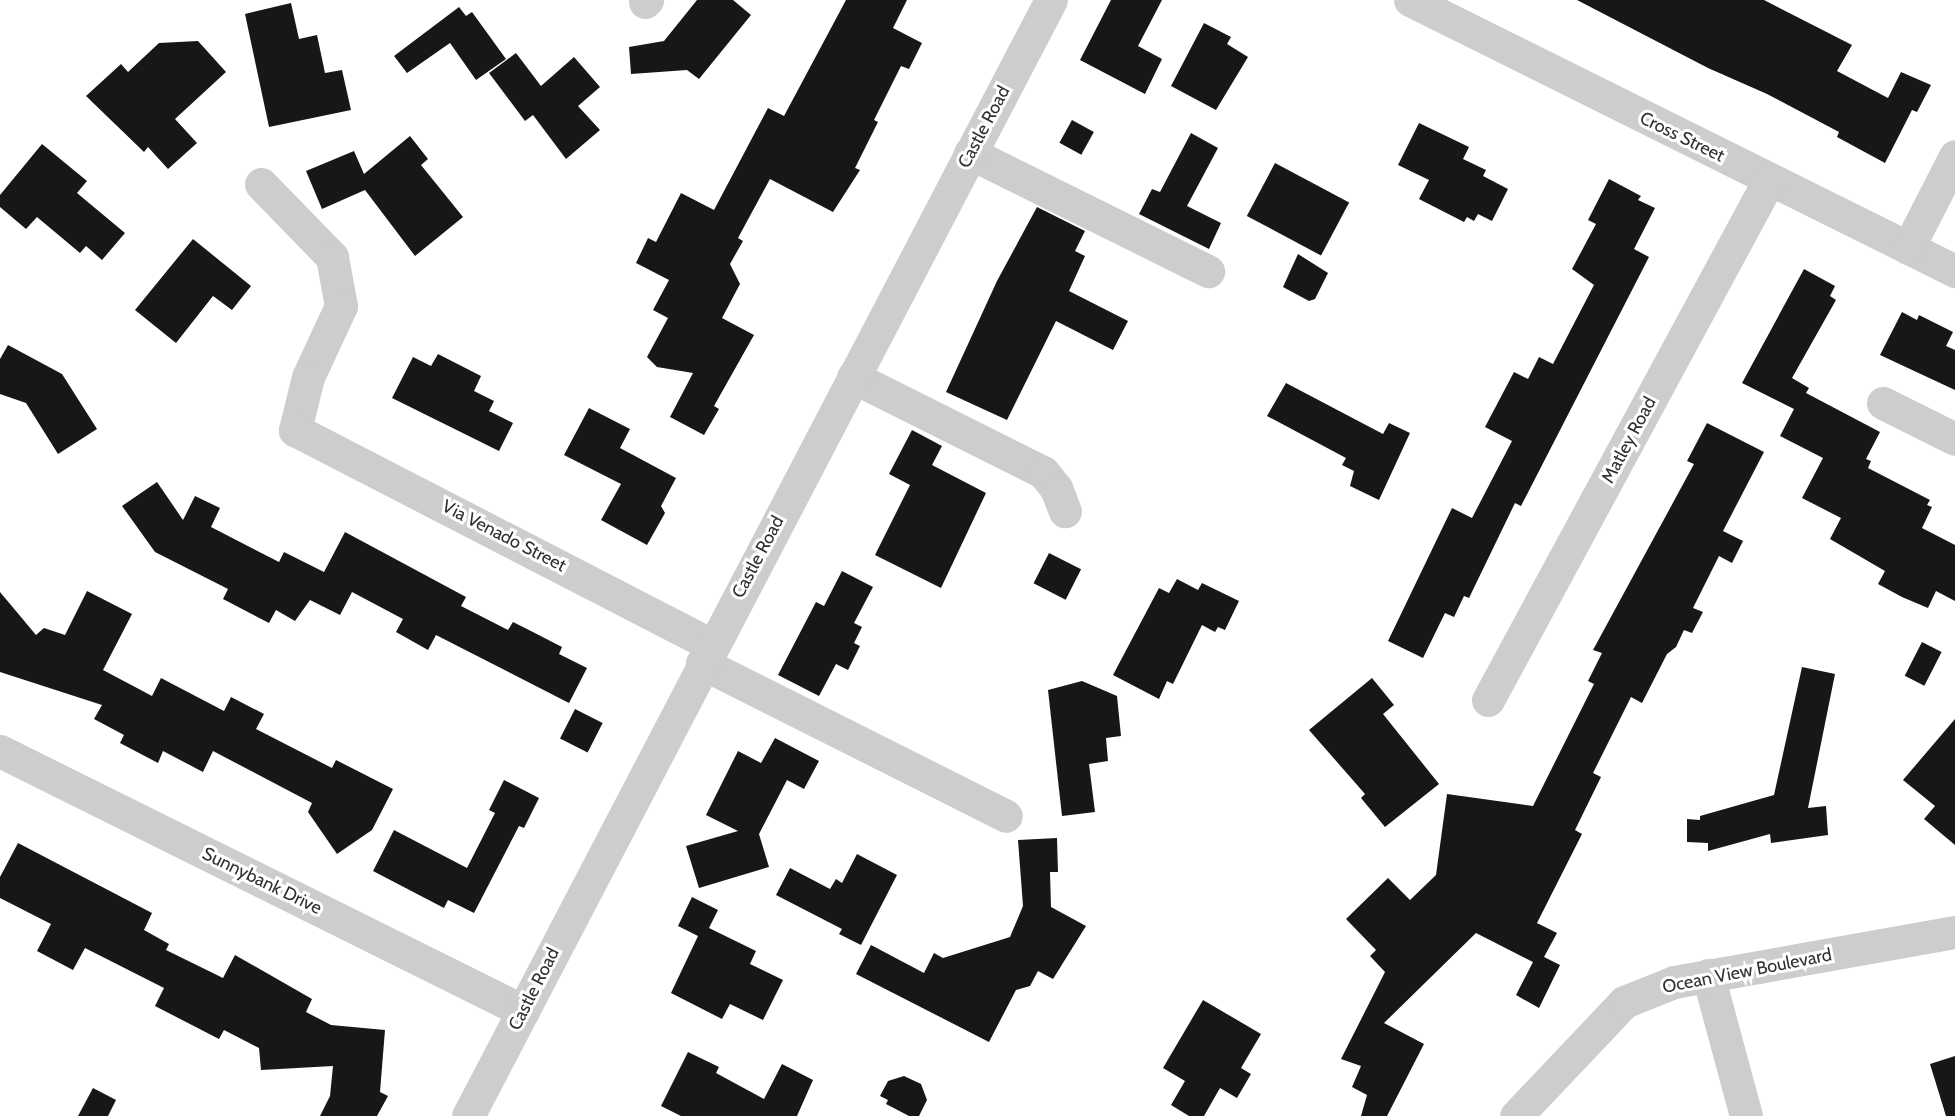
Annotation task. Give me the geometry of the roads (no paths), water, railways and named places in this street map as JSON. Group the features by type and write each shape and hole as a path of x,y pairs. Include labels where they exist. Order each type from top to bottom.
{"street":[{"name":"Castle Road","path":"468,1116 707,654 1051,0"},
{"name":"Cross Street","path":"1410,0 1446,8 1769,180 1955,271"},
{"path":"970,153 1208,271"},
{"path":"1908,248 1955,156"},
{"name":"Matley Road","path":"1488,700 1769,180"},
{"name":"Via Venado Street","path":"261,184 332,257 341,306 308,377 295,430 1006,816"},
{"path":"853,377 1043,472 1056,488 1065,511"},
{"path":"1883,403 1955,439"},
{"name":"Sunnybank Drive","path":"0,751 523,1011"},
{"name":"Ocean View Boulevard","path":"1516,1116 1624,1002 1674,982 1955,932"},
{"path":"1708,975 1746,1116"}]}
